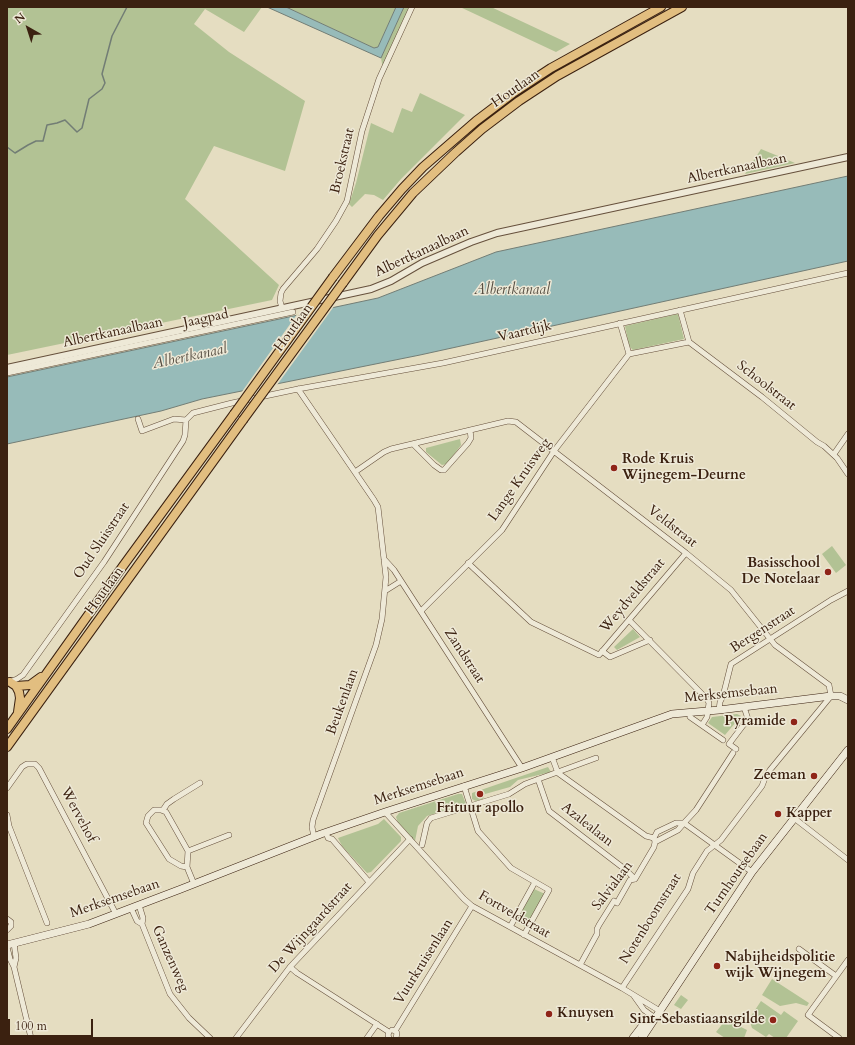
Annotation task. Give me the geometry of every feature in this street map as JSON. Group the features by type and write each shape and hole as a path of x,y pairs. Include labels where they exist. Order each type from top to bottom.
{"main road":[{"name":"Houtlaan","path":"7,729 123,566 334,277 379,216 402,189 470,125 513,93 551,68 661,7"},
{"name":"Houtlaan","path":"7,747 378,234 413,193 456,152 519,101 557,76 682,7"},
{"path":"11,683 30,685 50,670"},
{"path":"11,683 19,692 20,696 17,715"},
{"name":"Merksemsebaan","path":"9,945 89,924 326,832 522,768 672,714 719,710 831,696 840,696 848,700"},
{"name":"Turnhoutsebaan","path":"642,1038 752,872 848,750"},
{"name":"Turnhoutsebaan","path":"633,1038 637,1031 649,1020 655,1018"}],"street":[{"name":"Broekstraat","path":"282,308 280,301 283,289 317,249 336,221 347,201 362,131 379,79 412,7"},
{"name":"Albertkanaalbaan","path":"7,368 371,289 391,281 422,263 471,242 497,233 848,157"},
{"name":"Vaartdijk","path":"186,420 193,413 207,408 298,389 443,363 848,273"},
{"path":"620,323 629,354 688,342 680,310"},
{"name":"Jaagpad","path":"7,373 293,312"},
{"name":"Schoolstraat","path":"688,342 762,397 834,454 848,474"},
{"name":"Lange Kruisweg","path":"421,611 502,530 554,451 629,354"},
{"path":"298,389 378,507 384,559 385,591"},
{"path":"138,419 142,431 174,419 186,420"},
{"name":"Oud Sluisstraat","path":"11,683 23,675 104,562 184,441 186,435 186,420"},
{"name":"Veldstraat","path":"355,472 384,452 508,421 516,422 686,552 734,593 770,639 829,685 831,696"},
{"path":"413,444 434,465 441,470 444,470 468,443 471,438 470,430"},
{"path":"834,454 848,434"},
{"name":"Weydveldstraat","path":"600,653 686,552"},
{"name":"Zandstraat","path":"384,559 394,570 522,768"},
{"path":"468,563 531,622 610,658 650,640"},
{"path":"385,591 401,581"},
{"name":"Beukenlaan","path":"314,837 312,827 314,820 376,645 382,619 385,591"},
{"name":"Bergenstraat","path":"719,710 731,664 848,591"},
{"path":"629,620 707,699 709,702 708,717 702,725"},
{"name":"Notenboomstraat","path":"622,988 688,889 693,874 707,851 721,840 758,792 770,770 831,696"},
{"path":"684,823 696,810 734,751 729,744 748,719 744,707"},
{"path":"690,717 723,740"},
{"path":"552,757 558,773 646,836 654,840 658,832 676,822 684,823 752,872"},
{"path":"422,845 426,823 431,818 510,794 525,784 596,758"},
{"name":"Wervehof","path":"7,788 25,765 35,764 39,768 116,914"},
{"name":"Azalealaan","path":"538,779 549,811 635,878"},
{"path":"163,810 167,804 200,783"},
{"path":"464,786 478,832 511,868 549,890 524,935"},
{"path":"187,867 181,866 169,859 146,823 146,819 150,812 154,810 163,810 166,812 188,851 187,867 194,884"},
{"name":"Fortveldstraat","path":"385,812 472,906 622,988 660,1011"},
{"path":"7,815 9,826 47,923"},
{"path":"794,818 848,860"},
{"path":"326,832 328,838 332,839 369,882"},
{"path":"188,851 229,835"},
{"name":"De Wijngaardstraat","path":"236,1038 290,968 410,839"},
{"name":"Salvialaan","path":"580,966 597,934 597,929 614,901 617,903 630,880 635,878 654,847 654,840"},
{"path":"510,927 535,882"},
{"name":"Ganzenweg","path":"138,905 143,918 142,924 170,994 189,1018 210,1038"},
{"name":"Vuurkruisenlaan","path":"392,1031 472,906"},
{"name":"Ganzenweg","path":"131,908 137,921 142,924"},
{"path":"7,919 11,922 11,926 7,930"},
{"path":"9,945 16,958 14,966 31,1038"},
{"path":"799,949 836,976"},
{"path":"839,1038 808,1015 848,960"},
{"path":"290,968 377,1024 398,1034 397,1038"},
{"name":"Fortveldstraat","path":"634,996 644,1010 655,1018"},
{"path":"367,1038 377,1024"},
{"path":"389,1038 388,1034 392,1031"}],"green space":[{"path":"7,7 262,7 244,32 205,9 194,24 229,52 305,101 285,171 214,146 185,199 279,285 272,300 7,355"},
{"path":"286,7 396,7 378,47 374,48"},
{"path":"404,7 414,7 384,75 381,58"},
{"path":"460,7 491,7 570,44 556,52"},
{"path":"420,93 465,115 401,179 383,200 374,195 365,194 352,207 349,204 356,183 371,123 393,133 402,108 412,112"},
{"path":"761,149 795,163 745,174"},
{"path":"678,314 684,339 633,350 629,346 625,326"},
{"path":"460,439 461,445 447,464 442,465 426,452 426,448"},
{"path":"832,546 846,565 836,573 822,554"},
{"path":"633,629 640,637 617,650 614,647"},
{"path":"737,714 741,716 725,735 708,723 712,717"},
{"path":"548,767 551,772 518,780 510,787 485,794 483,799 476,801 472,799 472,793"},
{"path":"462,794 466,804 427,816 418,826 415,841 398,823 396,817 399,813"},
{"path":"384,819 401,837 401,841 371,872 367,873 342,846 338,838 378,824"},
{"path":"534,889 545,894 526,927 515,921"},
{"path":"772,979 809,1003 807,1006 796,1003 780,1006 762,995"},
{"path":"681,995 688,1000 681,1009 674,1005"},
{"name":"Sint-Sebastiaansgilde","path":"761,1001 781,1015 784,1011 798,1021 786,1038 775,1038 769,1034 766,1037 752,1028 749,1019"},
{"path":"728,1017 737,1025 747,1030 744,1038 725,1038 716,1032"}],"water":[{"path":"267,7 286,7 374,48 378,47 396,7 404,7 381,58"},
{"name":"Albertkanaal","path":"848,176 848,261 420,355 202,399 161,411 7,444 7,377 378,298 496,252"}],"pier":[{"path":"335,305 277,385 241,393 298,313"}],"waterway":[{"path":"7,147 15,153 36,141 43,141 47,125 65,120 77,132 82,128 89,99 102,89 105,83 102,74 112,36 127,7"}],"place":[{"name":"Rode Kruis Wijnegem-Deurne","path":"614,468"},
{"name":"Basisschool De Notelaar","path":"828,572"},
{"name":"Pyramide","path":"794,722"},
{"name":"Zeeman","path":"814,776"},
{"name":"Frituur apollo","path":"480,794"},
{"name":"Kapper","path":"778,814"},
{"name":"Nabijheidspolitie wijk Wijnegem","path":"717,966"},
{"name":"Knuysen","path":"549,1014"},
{"name":"Sint-Sebastiaansgilde","path":"773,1020"}]}
